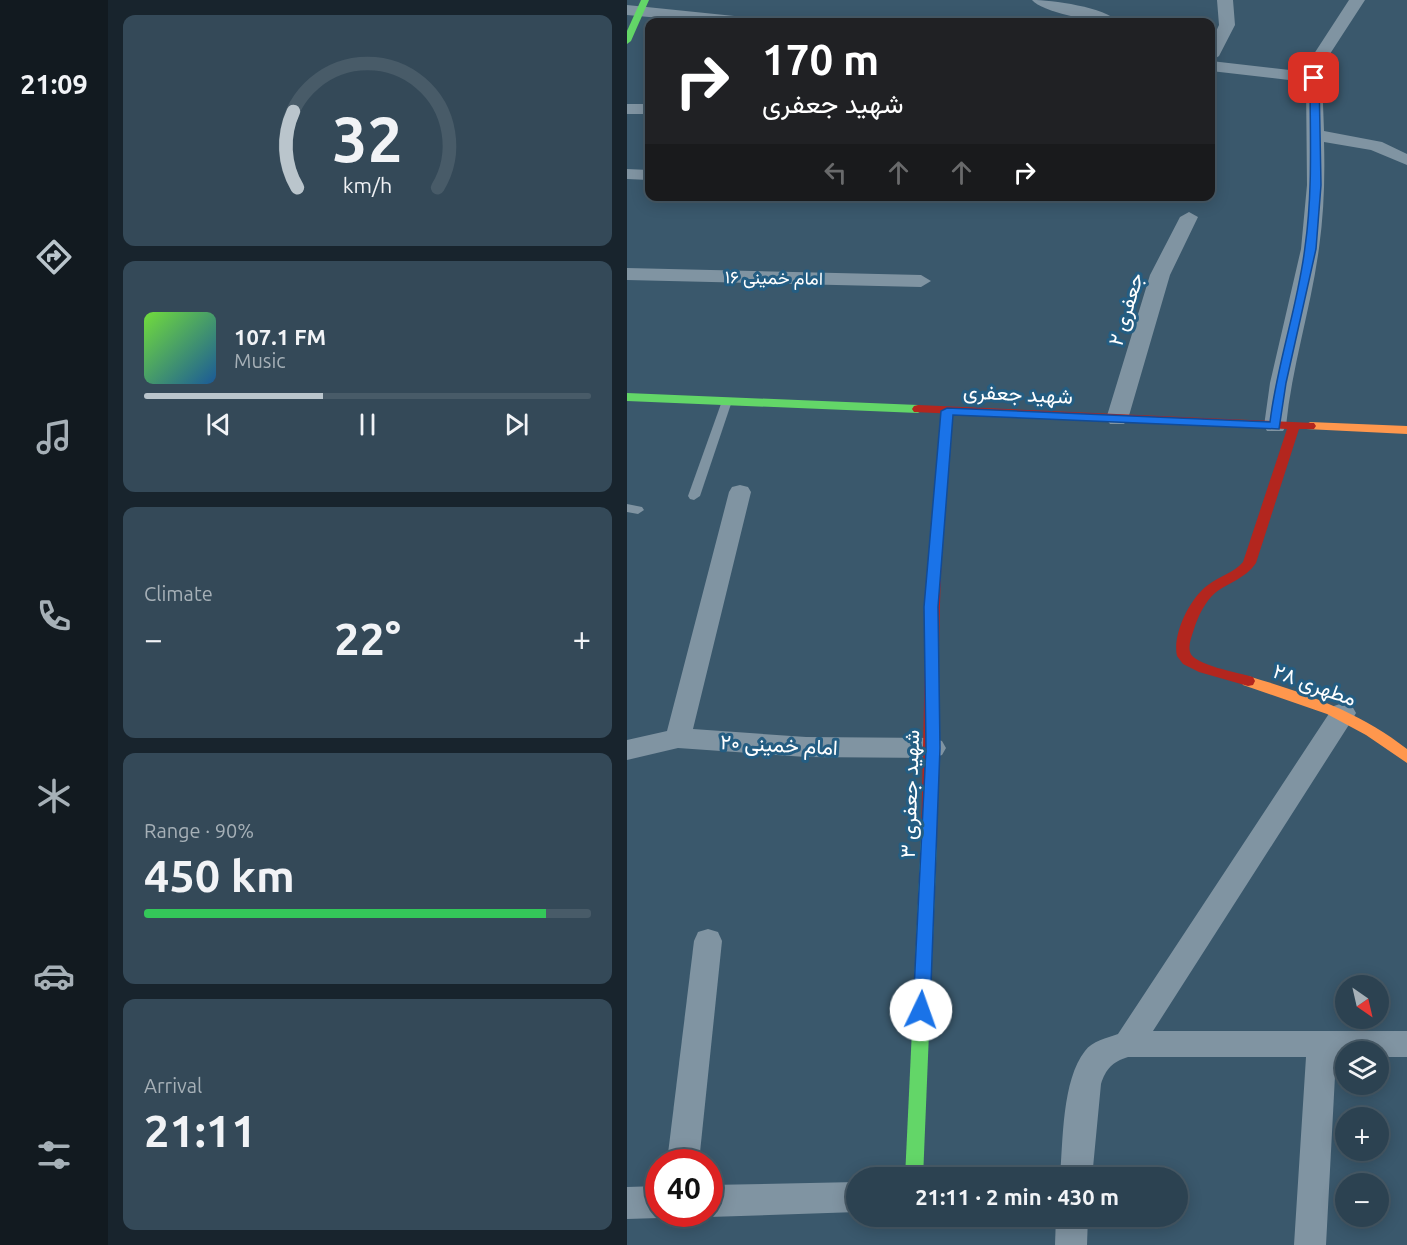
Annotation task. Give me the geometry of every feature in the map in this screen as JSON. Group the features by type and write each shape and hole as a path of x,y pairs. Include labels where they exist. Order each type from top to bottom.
{"street":[{"path":"1040,0 1048,5 1104,18"},
{"path":"1215,46 1227,25 1225,0"},
{"path":"1285,426 1280,383 1310,249 1316,185 1314,78 1319,60 1357,0"},
{"path":"627,42 637,7 715,18"},
{"path":"1215,66 1314,78"},
{"path":"627,109 645,109"},
{"path":"1315,135 1376,146 1407,160"},
{"path":"627,174 645,175"},
{"name":"جعفری ۲","path":"1117,419 1160,275 1189,217"},
{"name":"امام خمینی ۱۶","path":"627,274 921,280"},
{"name":"شهید جعفری","path":"627,397 1407,430"},
{"name":"شهید جعفری ۳","path":"914,1167 933,748 931,607 947,411"},
{"name":"مطهری ۲۸","path":"1285,426 1246,568 1235,580 1210,590 1200,601 1183,644 1183,653 1188,662 1343,713 1396,746 1407,757"},
{"path":"678,738 740,492"},
{"path":"1128,1044 1343,713"},
{"name":"امام خمینی ۲۰","path":"627,750 678,738 806,747 933,748"},
{"path":"684,1149 708,941"},
{"path":"1076,1167 1086,1080 1096,1060 1128,1044 1407,1044"},
{"path":"1310,1245 1322,1044"},
{"path":"723,1201 846,1197"},
{"path":"627,1203 645,1202"},
{"path":"1071,1245 1072,1227"}],"lane":[{"path":"694,496 727,401"}],"traffic: fast":[{"path":"627,41 645,0"},
{"path":"627,397 918,409"},
{"path":"914,1167 929,839"}],"traffic: slow":[{"path":"937,534 947,411"},
{"path":"1310,426 1407,430"},
{"path":"1248,681 1332,710 1371,731 1407,757"}],"traffic: jam":[{"path":"918,409 1310,426"},
{"path":"1248,681 1213,672 1195,664 1184,656 1183,644 1189,624 1205,595 1240,573 1249,563 1294,427"},
{"path":"929,839 933,610 937,534"}],"route":[{"path":"921,1010 933,748 931,607 947,411 1275,426 1280,383 1310,249 1316,185 1314,78"}]}
